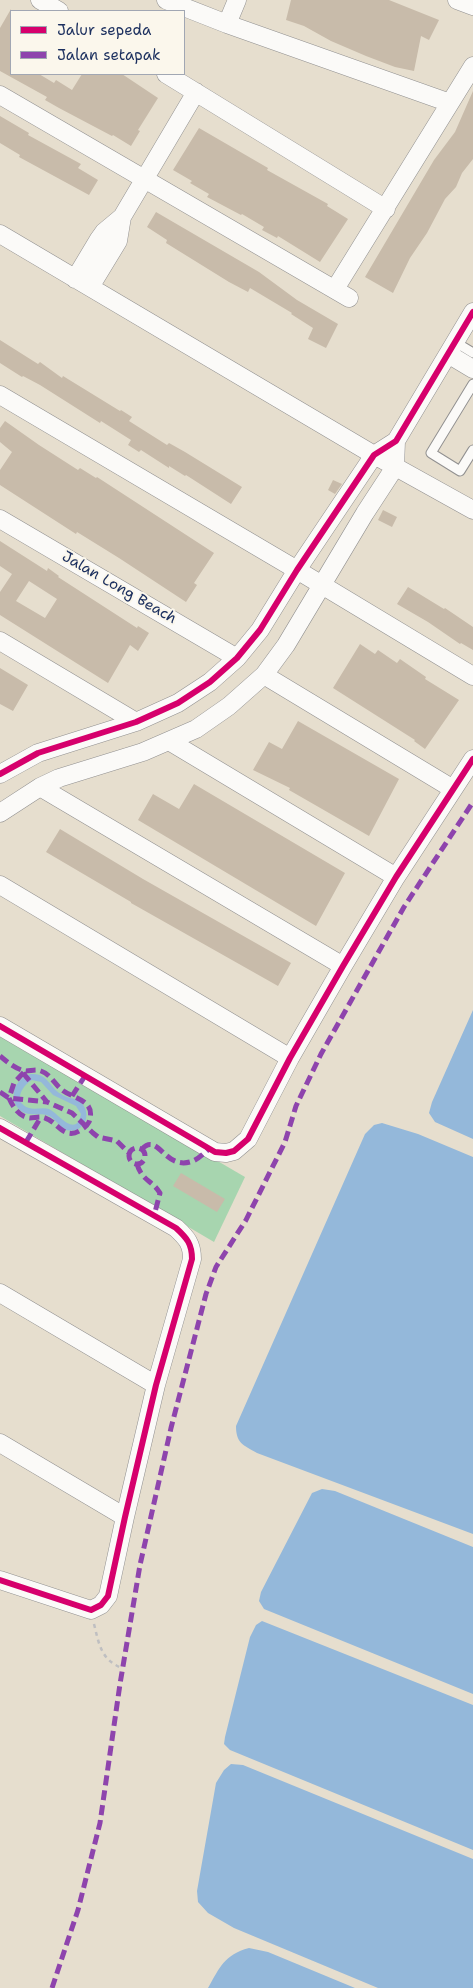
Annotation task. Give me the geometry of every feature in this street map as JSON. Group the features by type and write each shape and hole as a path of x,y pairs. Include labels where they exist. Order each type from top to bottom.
{"street":[{"path":"40,0 57,10"},
{"path":"166,0 227,24 450,103"},
{"path":"227,24 237,0"},
{"path":"457,0 473,6"},
{"path":"0,95 342,293 386,209 473,66"},
{"path":"168,75 386,209"},
{"path":"83,283 99,239 122,217 196,92"},
{"path":"0,234 374,455 473,510"},
{"path":"3,768 38,753 136,722 178,702 210,682 237,658 260,630 297,570 374,455 396,441 473,312"},
{"path":"452,348 473,369"},
{"path":"0,395 473,676"},
{"path":"0,813 40,787 59,778 143,752 196,729 229,706 264,675 286,645 395,467 396,441"},
{"name":"Jalan Long Beach","path":"0,519 237,658"},
{"path":"0,641 136,722"},
{"path":"264,675 453,789"},
{"path":"169,741 396,877"},
{"path":"0,1026 215,1152 226,1153 234,1151 248,1139 290,1058 343,966 396,877 473,759"},
{"path":"40,787 343,966"},
{"path":"0,886 290,1058"},
{"path":"0,1128 176,1228 189,1241 192,1250 192,1259 156,1385 124,1516 108,1596 101,1605 90,1610 0,1580"},
{"path":"0,1293 156,1385"},
{"path":"0,1443 124,1516"}],"lane":[{"path":"452,348 473,353"},
{"path":"472,387 431,453 460,471 473,450"}],"path":[{"path":"90,1610 100,1648 105,1657 113,1664 122,1668"}],"green space":[{"path":"0,1034 245,1177 214,1242 0,1116"}],"water":[{"path":"473,1010 473,1139 435,1122 429,1113 432,1102"},
{"path":"37,1074 45,1078 61,1094 82,1104 86,1110 84,1124 76,1130 66,1130 49,1116 25,1113 18,1108 14,1097 15,1088 24,1077","holes":["32,1080 41,1082 53,1095 76,1106 81,1114 79,1121 71,1124 49,1109 34,1109 24,1106 20,1099 22,1090"]},
{"path":"382,1123 418,1134 473,1157 473,1534 257,1453 241,1443 236,1432 236,1426 365,1134 374,1125"},
{"path":"322,1489 335,1491 473,1547 473,1694 264,1609 259,1601 261,1592 312,1493"},
{"path":"262,1621 473,1705 473,1850 230,1750 224,1744 250,1637 256,1625"},
{"path":"231,1764 243,1765 473,1859 473,1988 378,1988 234,1928 208,1913 198,1902 197,1891 216,1783 224,1770"},
{"path":"249,1948 268,1952 355,1988 208,1988 228,1958"}],"building":[{"path":"291,0 389,0 439,20 429,40 421,36 414,71 395,67 366,56 331,41 304,26 286,20"},
{"path":"10,11 10,75 41,75 54,83 56,80 72,90 81,75 124,75 158,98 138,130 140,131 131,146 45,100 47,97 0,71 0,28"},
{"path":"473,91 473,159 462,173 456,187 445,199 427,233 410,258 393,293 365,277 434,160 455,132"},
{"path":"0,116 29,133 28,135 81,164 78,168 98,180 89,195 19,157 20,155 0,143"},
{"path":"199,128 268,168 267,170 328,204 327,206 348,219 320,262 278,236 277,238 262,230 264,227 242,214 207,197 209,194 173,170"},
{"path":"156,212 259,272 297,300 338,324 326,348 308,339 313,328 292,313 250,288 248,292 229,282 166,243 167,240 147,227"},
{"path":"0,340 38,364 40,362 62,378 63,376 121,410 132,417 129,421 167,445 169,443 242,487 231,504 186,475 169,466 169,468 141,450 139,452 128,445 131,440 0,363"},
{"path":"5,421 78,470 80,468 97,477 214,553 194,583 197,585 186,602 119,558 77,532 76,534 0,485 0,470 12,452 0,442 0,428"},
{"path":"333,480 342,484 335,494 328,490"},
{"path":"383,510 397,517 392,527 378,520"},
{"path":"0,541 47,571 48,568 58,577 137,628 138,626 149,633 138,651 130,645 108,683 0,615 0,592 12,574 0,566","holes":["29,581 57,599 45,618 16,601"]},
{"path":"408,587 445,608 473,627 473,650 460,644 397,604"},
{"path":"360,644 375,654 378,650 397,663 400,659 426,677 425,679 459,700 425,749 415,740 333,688"},
{"path":"0,668 28,685 13,711 0,704"},
{"path":"298,721 399,779 369,836 289,790 290,788 253,770 269,742 282,749"},
{"path":"194,784 345,873 316,926 138,820 153,794 179,809"},
{"path":"60,829 143,879 291,963 278,986 131,903 46,852"},
{"path":"181,1173 225,1199 217,1212 173,1186"}],"marked path":[{"path":"52,1988 78,1910 100,1823 120,1684 140,1565 171,1428 206,1294 216,1267 246,1220 285,1142 296,1106 321,1054 404,907 473,802"},
{"path":"0,1056 19,1069 44,1072 61,1089 87,1104 91,1114 86,1126 75,1133 70,1133 62,1130 45,1118 30,1118 20,1114 9,1098 14,1083 25,1071"},
{"path":"23,1073 47,1102 72,1113 98,1137 117,1141 129,1153"},
{"path":"72,1096 85,1076"},
{"path":"0,1092 9,1098 47,1102"},
{"path":"26,1142 41,1117"},
{"path":"142,1149 148,1145 153,1145 174,1161 181,1163 196,1160 210,1148"},
{"path":"134,1148 140,1148 145,1153 145,1156 143,1162 134,1164 129,1159 129,1153 134,1148"},
{"path":"137,1164 144,1177 160,1193 154,1216"}],"cycle path":[{"path":"0,774 38,753 136,722 178,703 210,682 237,658 260,630 297,570 374,455 396,441 473,312"},
{"path":"0,1026 215,1152 226,1153 234,1151 248,1139 290,1058 343,966 396,877 473,759"},
{"path":"0,1128 176,1228 188,1242 192,1259 156,1385 108,1596 101,1605 91,1610 0,1580"}]}
